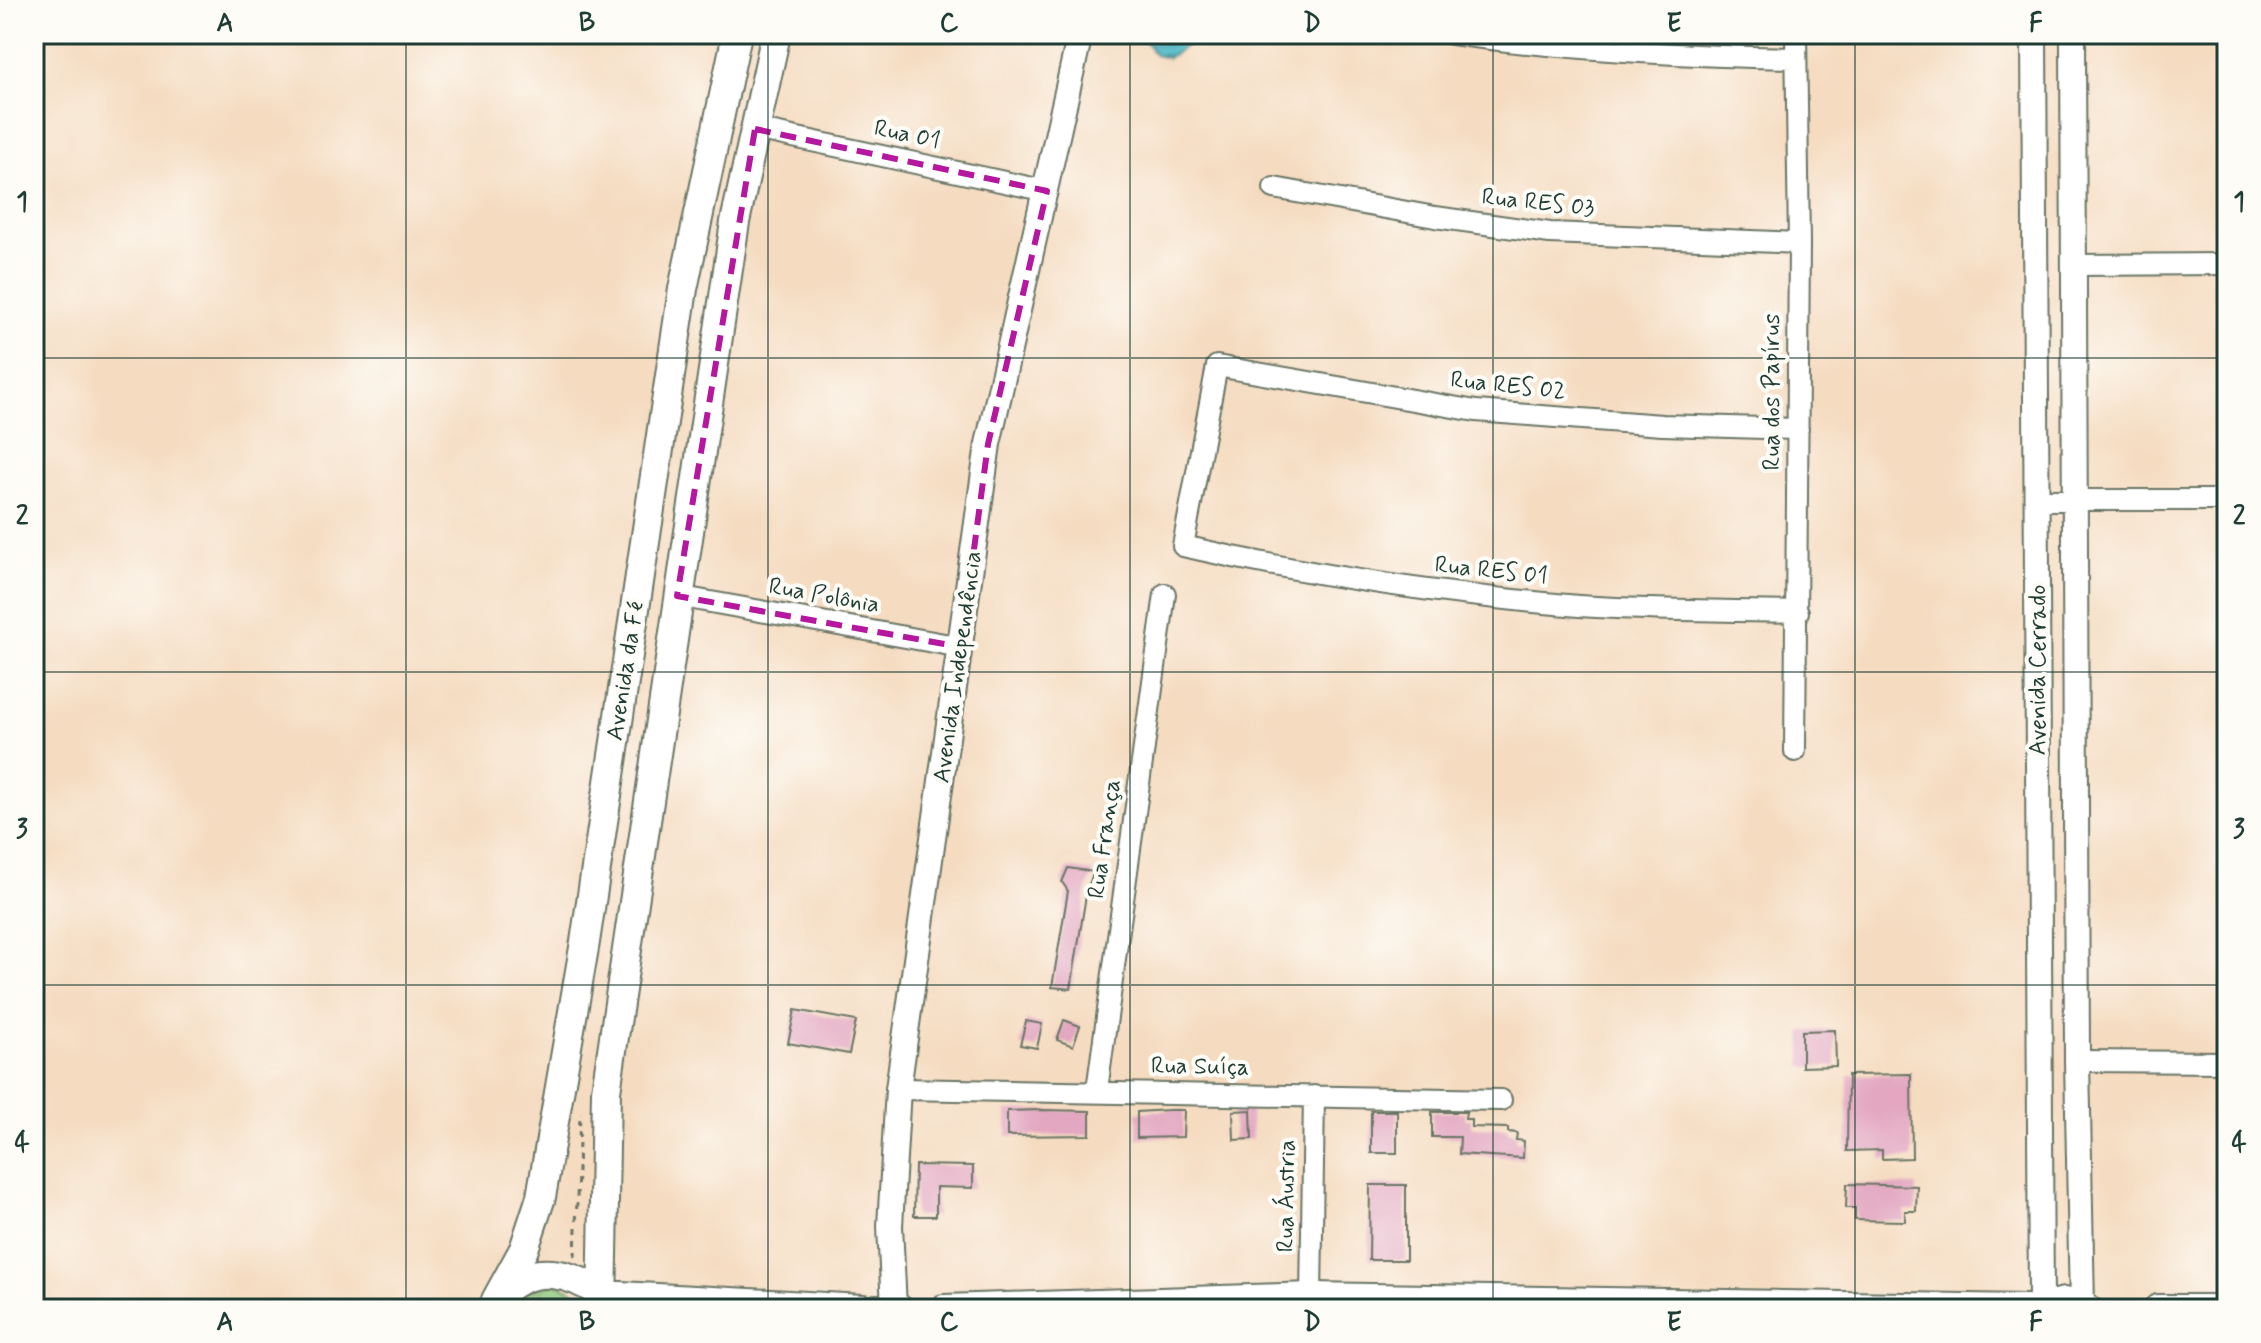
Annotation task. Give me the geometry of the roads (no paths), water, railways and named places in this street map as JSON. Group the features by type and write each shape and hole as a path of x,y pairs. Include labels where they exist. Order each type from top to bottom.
{"main road":[{"name":"Avenida da Fé","path":"494,1304 524,1249 541,1197 585,942 683,289 737,34"},
{"name":"Avenida da Fé","path":"602,1302 606,1091 656,761 677,596 735,222 776,34"},
{"path":"494,1304 512,1284 534,1274 580,1279 602,1302 863,1309"},
{"path":"944,1309 1311,1297 2035,1308 2064,1302 2084,1307"},
{"path":"2158,1309 2227,1309"}],"street":[{"name":"Avenida Independência","path":"890,1309 890,1226 898,1089 988,444 1080,34"},
{"path":"1452,34 1548,47 1660,56 1796,58"},
{"name":"Rua dos Papírus","path":"1795,751 1799,243 1796,34"},
{"name":"Avenida Cerrado","path":"2034,34 2037,500 2035,1308"},
{"name":"Avenida Cerrado","path":"2073,34 2077,1061 2084,1307"},
{"name":"Rua 01","path":"755,129 1047,191"},
{"name":"Rua RES 03","path":"1274,188 1435,217 1550,233 1799,243"},
{"path":"2074,265 2227,264"},
{"name":"Rua RES 02","path":"1183,546 1217,366 1476,411 1662,425 1798,429"},
{"path":"2037,500 2227,500"},
{"name":"Rua RES 01","path":"1183,546 1316,575 1456,594 1583,606 1798,612"},
{"name":"Rua França","path":"1097,1090 1165,594"},
{"name":"Rua Polônia","path":"677,596 961,647"},
{"path":"2077,1061 2227,1062"},
{"name":"Rua Suíça","path":"898,1089 1097,1090 1501,1100"},
{"name":"Rua Áustria","path":"1311,1297 1314,1096"}],"water":[{"path":"1141,34 1193,34 1187,45 1168,58 1155,55"}]}
